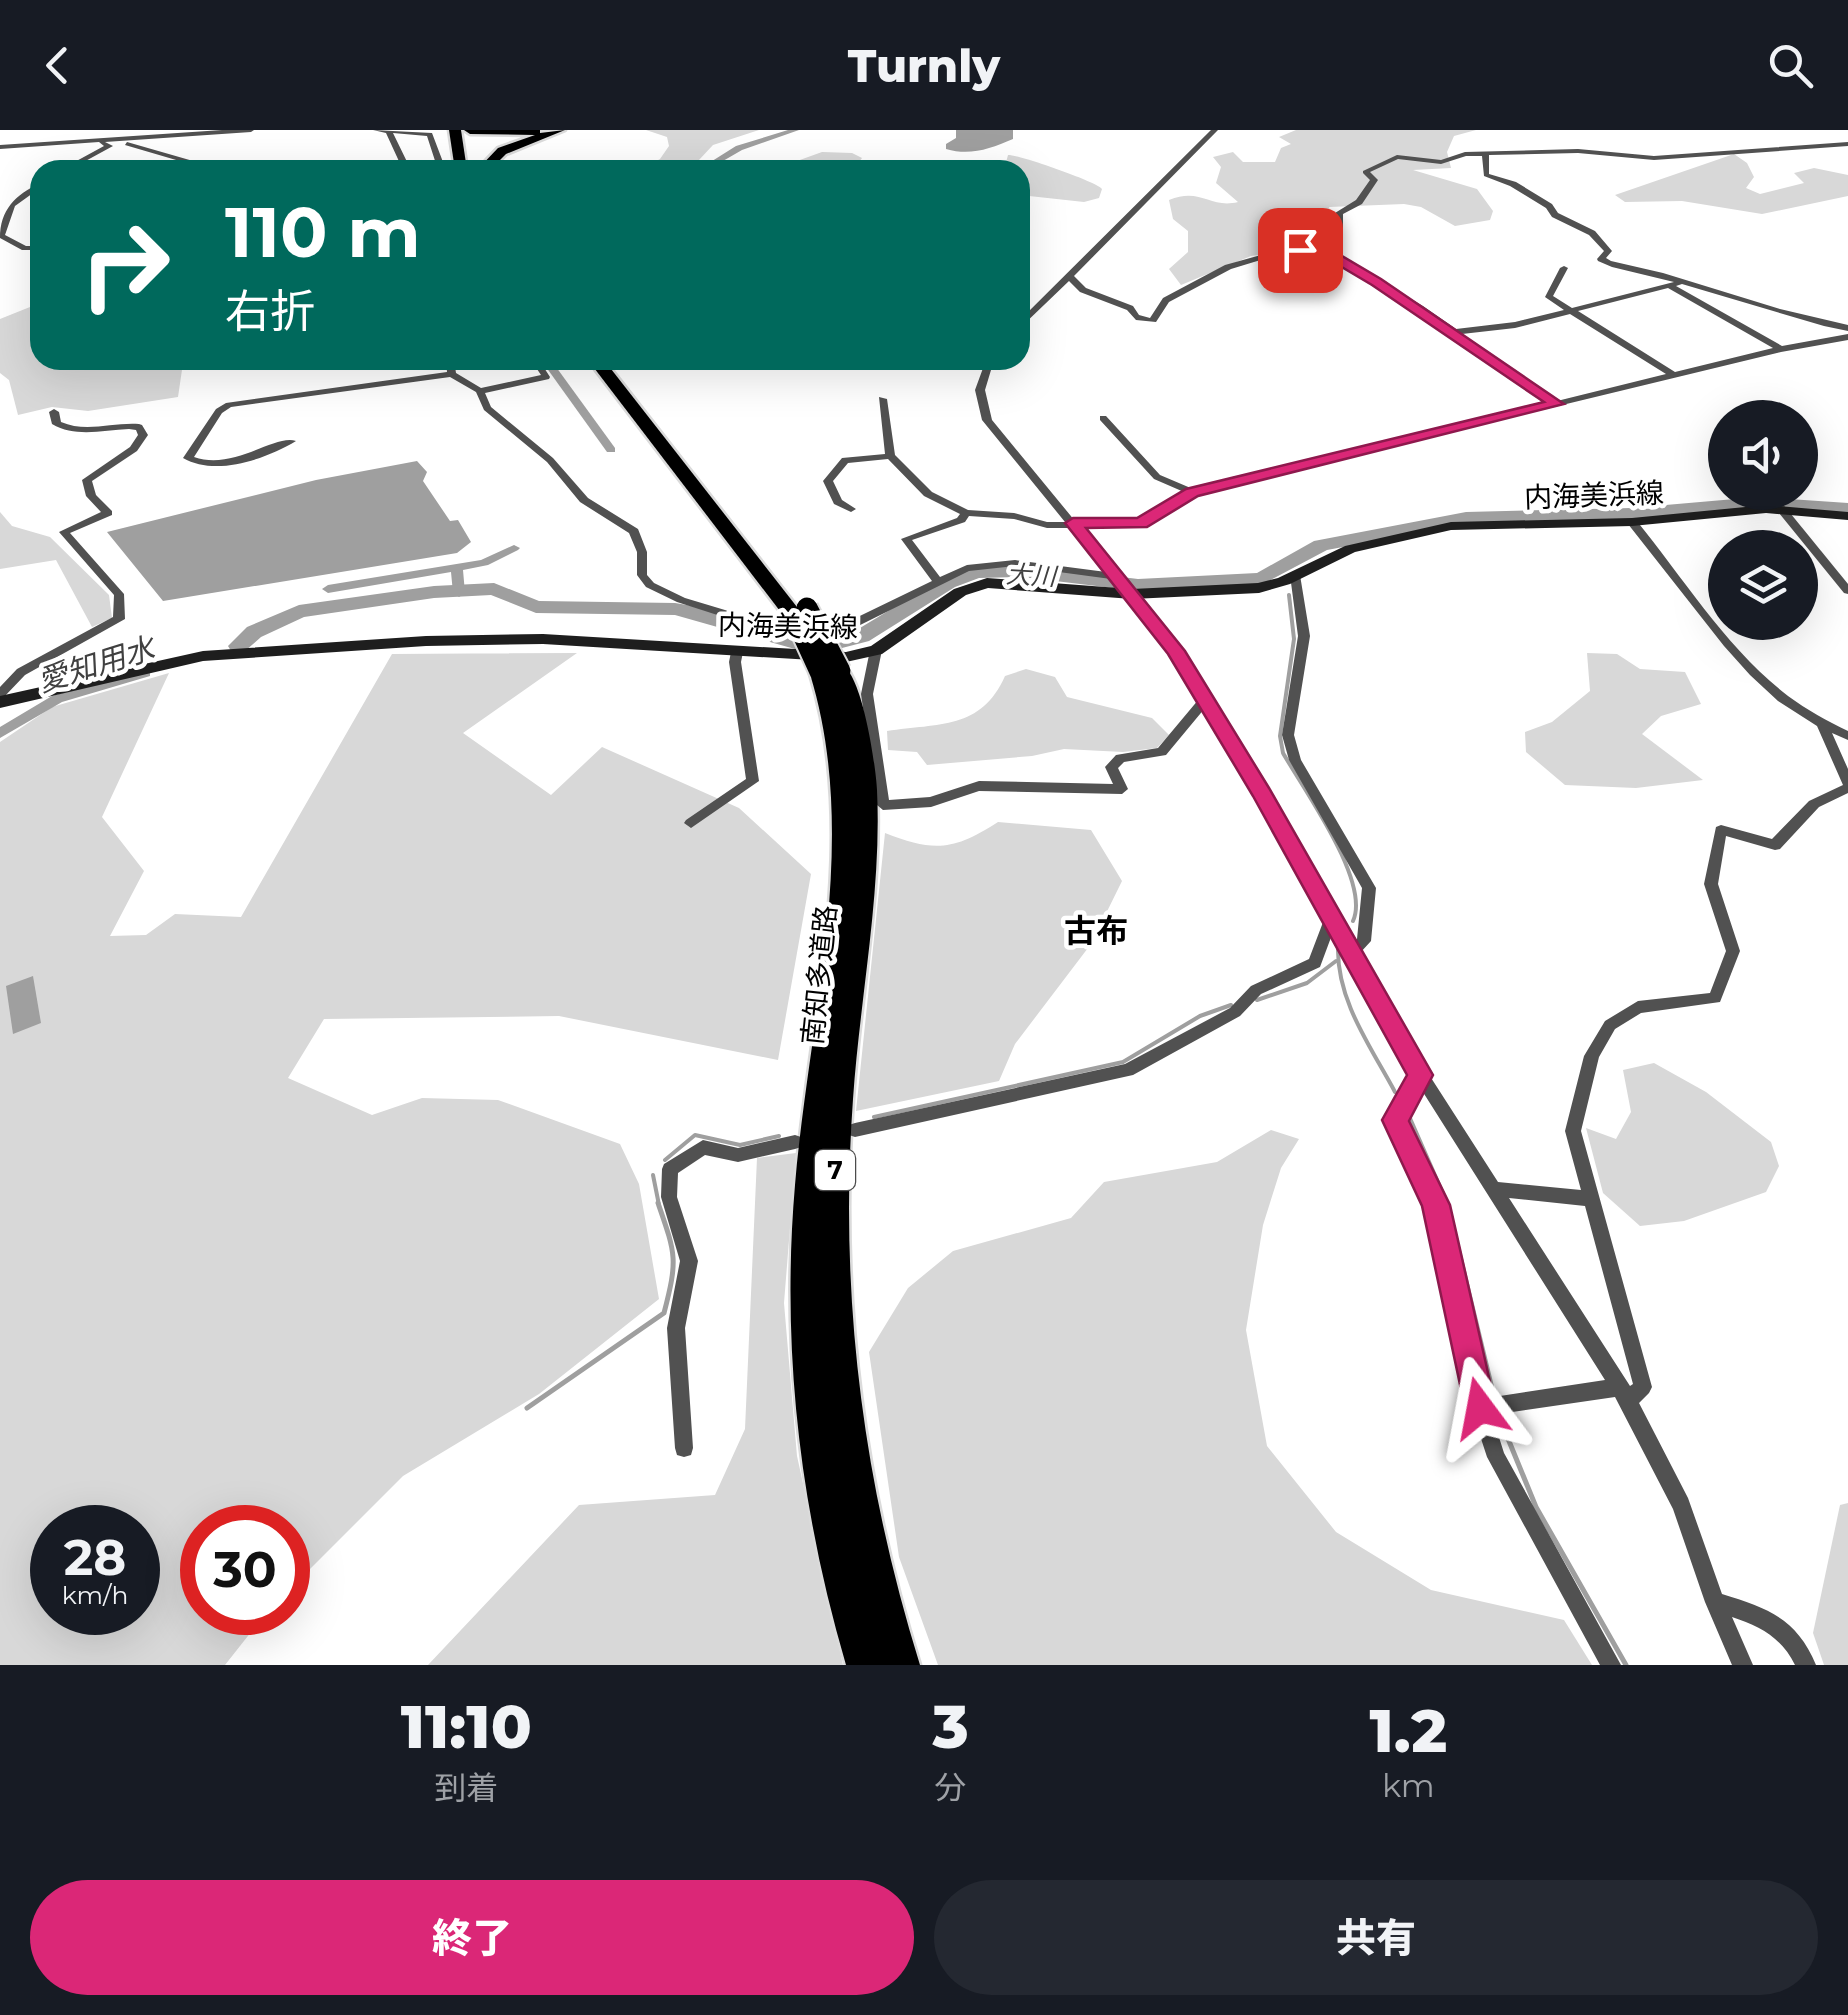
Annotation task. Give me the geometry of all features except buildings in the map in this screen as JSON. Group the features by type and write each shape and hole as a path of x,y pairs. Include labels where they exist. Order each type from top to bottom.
{"highway":[{"path":"447,130 455,160"},
{"path":"455,130 459,160"},
{"path":"470,160 467,130 543,130"},
{"path":"504,130 513,130"},
{"path":"492,160 502,150 559,130"},
{"name":"南知多道路","path":"604,370 798,610"},
{"name":"南知多道路","path":"622,370 798,610 858,732 866,811 835,1164 831,1272 843,1426 863,1530 901,1665"},
{"name":"南知多道路","path":"830,672 847,811 806,1252 806,1349 812,1432 831,1537 866,1665"}],"main road":[{"name":"内海美浜線","path":"0,702 171,661 240,652 525,638 846,657 876,650 974,586 1015,582 1259,588 1350,549 1451,526 1632,522 1712,510"},
{"name":"内海美浜線","path":"1818,510 1848,516"}],"street":[{"path":"0,148 251,130"},
{"path":"376,130 432,135 439,160"},
{"path":"1030,315 1215,130"},
{"path":"389,131 402,160"},
{"path":"101,141 179,160"},
{"path":"83,160 110,146 101,141"},
{"path":"1070,277 1083,290 1130,308 1134,317 1152,320 1166,300 1228,267 1279,252 1320,249 1340,238 1339,213 1359,202 1372,183 1364,172 1397,157 1441,162 1485,153 1578,151 1654,158 1848,144"},
{"path":"1485,153 1486,175 1512,184 1549,206 1555,215 1592,233 1608,251 1600,259 1675,284 1848,328"},
{"path":"30,191 10,206 2,220 0,236 30,248"},
{"path":"1320,249 1456,332 1556,404"},
{"path":"1564,268 1549,297 1673,375"},
{"path":"1456,332 1515,325 1675,284 1781,349"},
{"path":"882,399 890,456 928,494 966,513 1014,516 1046,525 1141,523 1192,492 1781,349 1848,337"},
{"path":"451,370 452,374"},
{"path":"480,391 546,377 541,370"},
{"path":"987,370 980,390 987,420 1176,651 1421,1075 1624,1394 1681,1505 1743,1665"},
{"path":"290,440 254,455 205,466 188,458 219,411 230,405 452,374 480,391 487,408 550,460 584,500 634,531 642,552 642,575 650,584 681,600 790,634 813,636 838,631 966,568 1015,563 1124,584"},
{"path":"0,694 20,672 119,619 119,594 64,532 108,513 91,496 87,480 134,450 143,435 140,427 120,424 67,430 56,424 54,412"},
{"path":"1103,418 1157,477 1192,492"},
{"path":"851,509 838,502 828,481 845,460 890,456"},
{"path":"1780,510 1848,592"},
{"path":"938,581 906,540 961,520 966,513"},
{"path":"1632,522 1674,571 1727,645 1789,705 1823,727 1848,736"},
{"path":"1295,575 1304,636 1288,735 1295,760 1369,888 1364,940 1352,952"},
{"path":"876,650 867,694 883,804 931,802 979,786 1122,789 1111,768 1120,758 1162,752 1205,700"},
{"path":"692,823 753,781 734,662 737,652"},
{"path":"1480,1408 1624,1394 1643,1387 1572,1131 1592,1056 1610,1026 1638,1007 1716,998 1733,951 1710,884 1720,830 1776,845 1814,804 1848,786 1823,727"},
{"path":"856,1130 1128,1070 1235,1012 1256,990 1315,963 1332,916"},
{"path":"1421,1075 1396,1120 1436,1205 1480,1408 1496,1457 1610,1665"},
{"path":"684,1448 676,1328 689,1261 669,1197 670,1169 704,1147 738,1155 795,1142"},
{"path":"1494,1189 1589,1200"},
{"path":"1716,1602 1770,1618 1799,1646 1806,1665"}],"shaded area":[{"path":"646,130 759,130 713,145 699,160 658,160 669,146 667,137"},
{"path":"956,130 1013,130 1013,139 980,150 946,149 946,144 956,138"},
{"path":"1296,130 1476,130 1454,136 1447,152 1451,168 1413,170 1477,189 1493,211 1490,220 1455,226 1421,207 1404,204 1329,207 1337,237 1316,246 1251,256 1181,285 1169,269 1188,252 1188,231 1173,219 1169,200 1189,196 1220,203 1238,202 1216,183 1221,167 1213,157 1233,152 1243,162 1275,162 1281,148 1291,144 1279,137"},
{"path":"822,152 852,153 862,158 860,160 800,160"},
{"path":"1734,154 1747,163 1754,177 1746,188 1760,194 1804,183 1794,173 1814,168 1848,175 1848,196 1762,214 1682,201 1625,202 1615,195"},
{"path":"1030,161 1102,189 1099,198 1084,202 1030,196"},
{"path":"30,307 30,370 182,370 178,397 88,411 52,407 18,415 9,380 0,373 0,319"},
{"path":"417,461 427,472 423,481 450,521 458,520 471,542 457,553 163,601 107,532 316,480"},
{"path":"0,512 12,526 50,537 109,595 112,618 92,627 56,560 0,569"},
{"path":"577,653 463,733 551,795 602,747 739,808 811,874 778,1060 559,1016 324,1019 288,1078 372,1115 422,1098 498,1100 620,1144 639,1184 659,1299 539,1394 403,1476 310,1569 310,1505 180,1505 180,1635 249,1635 225,1665 0,1665 0,742 52,707 169,673 102,817 144,871 110,936 146,935 175,914 241,917 392,654"},
{"path":"1587,653 1617,654 1640,669 1685,672 1701,704 1661,716 1642,734 1703,780 1636,788 1565,785 1526,752 1525,732 1552,722 1590,691"},
{"path":"1026,669 1055,677 1067,697 1152,718 1169,735 1157,748 1123,752 1064,749 1032,756 927,765 917,752 888,750 887,731 941,724 971,715 995,694 1005,676"},
{"path":"998,822 1091,830 1122,881 1091,944 1015,1044 999,1081 856,1111 885,833 943,846 968,839"},
{"path":"33,976 41,1023 13,1034 6,986"},
{"path":"1654,1063 1706,1092 1771,1142 1779,1166 1766,1192 1684,1221 1640,1226 1603,1193 1586,1128 1616,1139 1631,1112 1623,1070"},
{"path":"1271,1130 1299,1139 1281,1168 1263,1225 1246,1330 1267,1446 1336,1532 1431,1590 1564,1620 1592,1665 938,1665 899,1557 869,1352 908,1288 953,1251 1071,1218 1104,1182 1217,1162"},
{"path":"796,1153 784,1303 797,1456 843,1665 428,1665 579,1505 715,1495 745,1429 757,1158"},
{"path":"1848,1503 1848,1665 1824,1665 1813,1633 1840,1505"}],"waterway":[{"name":"愛知用水","path":"718,160 739,148 795,130"},
{"name":"愛知用水","path":"553,370 611,450"},
{"name":"大川","path":"238,646 254,632 299,611 434,592 494,589 536,607 675,609 705,614 795,642 842,641 862,636 948,583 976,572 1022,571 1138,585 1197,584 1261,579 1321,545 1466,518 1631,514 1758,502 1848,509"},
{"name":"愛知用水","path":"328,589 484,563 514,548"},
{"name":"愛知用水","path":"457,568 459,593"},
{"path":"1289,595 1294,639 1280,736 1283,753 1344,860 1356,904 1353,921"},
{"name":"愛知用水","path":"0,733 57,699 145,673"},
{"path":"1338,948 1349,1005 1395,1092"},
{"path":"1257,1000 1307,983 1336,961"},
{"path":"874,1117 1123,1062 1200,1016 1231,1005"},
{"path":"1409,1116 1448,1205"},
{"path":"665,1160 695,1135 740,1145 779,1136"},
{"path":"653,1175 659,1205"},
{"path":"527,1408 664,1313 673,1257 658,1203"},
{"path":"1447,1203 1494,1397"},
{"path":"1502,1424 1536,1507 1626,1665"}],"district":[{"name":"古布","path":"1096,931"}],"route":[{"path":"1300,250 1320,249 1377,282 1456,332 1556,404 1192,492 1141,523 1073,523 1176,651 1262,793 1421,1075 1396,1120 1436,1205 1480,1408"}]}
